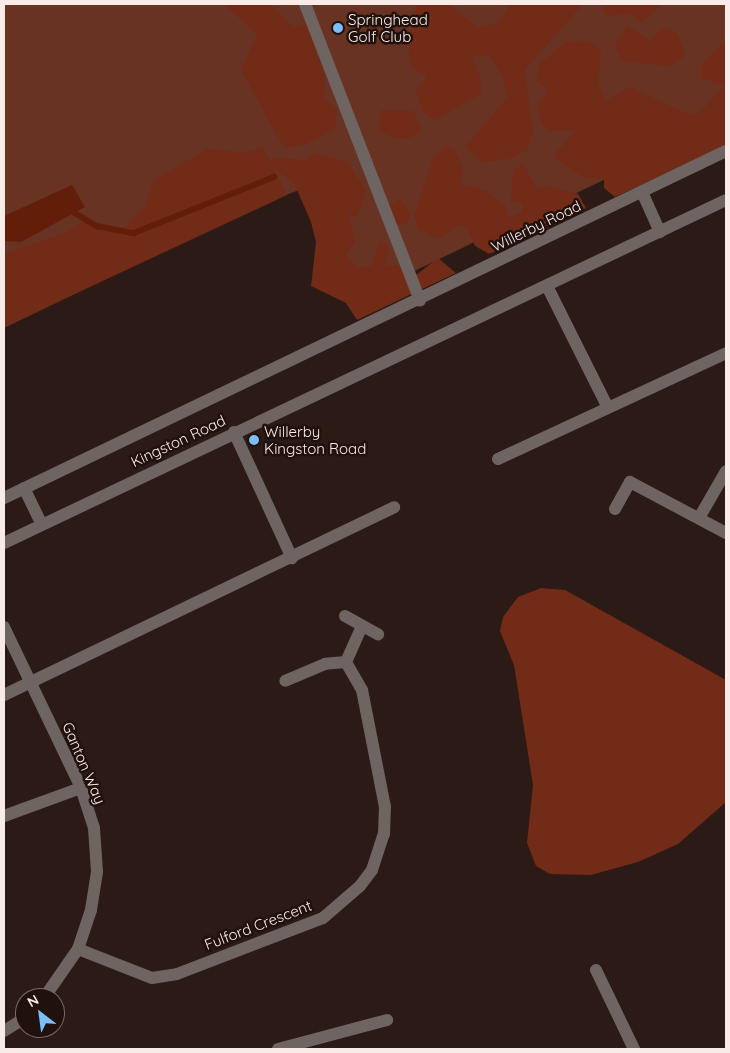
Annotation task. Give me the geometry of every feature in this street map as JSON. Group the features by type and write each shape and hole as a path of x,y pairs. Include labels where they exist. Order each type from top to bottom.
{"street":[{"path":"305,4 420,300"},
{"name":"Willerby Road","path":"359,329 726,151"},
{"path":"642,192 660,232"},
{"path":"608,408 547,286 726,200"},
{"name":"Kingston Road","path":"4,543 41,523 547,286"},
{"name":"Kingston Road","path":"4,498 359,329"},
{"path":"498,459 726,353"},
{"path":"234,432 292,558"},
{"path":"698,518 726,471"},
{"path":"615,509 630,482 726,533"},
{"path":"24,488 41,523"},
{"path":"4,695 292,558 394,507"},
{"path":"345,616 378,634"},
{"path":"285,681 325,664 346,662 362,626"},
{"name":"Ganton Way","path":"4,627 81,788 94,828 97,872 78,950 51,988"},
{"name":"Fulford Crescent","path":"78,950 137,974 152,978 177,974 322,918 350,898 372,870 384,834 385,807 362,690 346,662"},
{"path":"4,816 81,788"},
{"path":"596,970 634,1049"},
{"path":"278,1049 387,1020"},
{"path":"4,1031 15,1024"}],"shaded area":[{"path":"4,4 726,4 726,121 350,302 307,187 260,205 4,328"},
{"path":"224,4 271,4 293,27 307,24 315,37 325,78 324,99 337,109 335,129 306,144 284,148 241,70 257,35"},
{"path":"417,4 450,4 477,28 497,23 507,11 506,4 583,4 525,70 533,132 527,150 509,159 482,162 466,147 507,98 503,77 489,55 472,57 481,80 481,94 435,120 423,112 416,91 427,76 412,68 408,48"},
{"path":"601,4 663,4 642,22 628,13 607,17"},
{"path":"627,26 650,40 666,27 677,33 685,52 682,58 669,66 622,61 615,46"},
{"path":"589,41 601,52 598,82 606,101 630,87 690,115 704,108 724,86 701,78 702,63 726,42 726,146 615,197 604,188 604,179 585,178 563,164 554,155 576,130 549,131 541,123 538,105 548,90 536,80 540,63 566,42"},
{"path":"381,110 413,111 421,128 411,138 399,139 379,131"},
{"path":"263,147 287,195 4,327 4,254 65,233 83,222 121,231 146,206 153,181 207,149 246,153"},
{"path":"447,147 454,149 463,168 461,184 486,191 505,205 508,218 522,212 523,204 511,201 513,171 523,163 537,189 547,186 578,194 586,208 510,243 506,237 501,249 489,254 475,246 468,230 460,225 438,239 419,229 414,215 434,156"},
{"path":"313,153 347,162 366,190 357,217 349,216 355,241 346,255 358,268 371,266 379,243 389,244 386,266 402,265 416,275 438,258 456,273 357,320 346,303 311,286 316,242 311,222 294,183 272,167 272,158 306,160"},
{"path":"72,185 85,207 21,242 4,241 4,216"},
{"path":"399,199 410,212 408,222 397,225 383,212"},
{"path":"541,588 565,590 726,680 726,802 678,844 638,862 591,875 550,874 536,866 527,843 533,785 514,665 500,631 503,617 518,597"}],"waterway":[{"path":"75,213 97,226 134,233 274,177"}],"place":[{"name":"Springhead Golf Club","path":"338,28"},
{"name":"Willerby Kingston Road","path":"254,440"}]}
